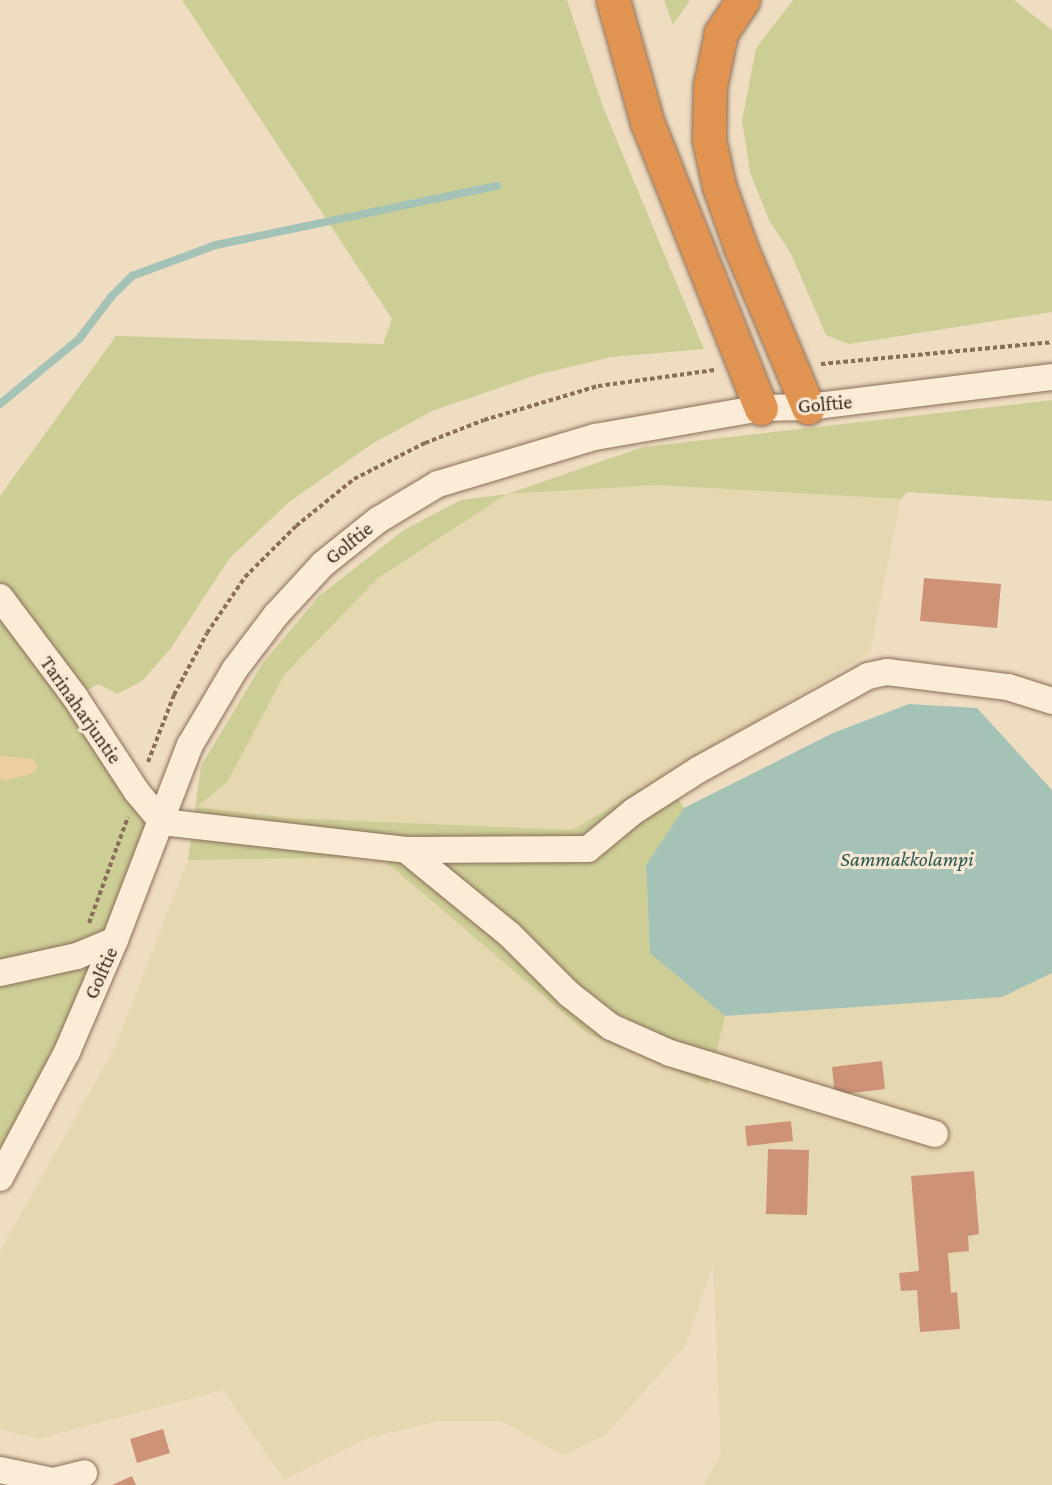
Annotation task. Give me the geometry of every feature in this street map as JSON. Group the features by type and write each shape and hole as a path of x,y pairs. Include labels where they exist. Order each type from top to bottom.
{"highway":[{"path":"613,0 647,122 742,367 761,408"},
{"path":"743,0 722,33 711,86 709,140 719,186 734,227 808,407"}],"street":[{"name":"Golftie","path":"0,1178 67,1052 115,940 190,745 235,669 276,615 323,564 378,520 438,484 595,436 761,408 808,407 1052,377"},
{"name":"Tarinaharjuntie","path":"0,597 75,697 137,792 162,822"},
{"path":"162,822 406,850 588,849 634,810 698,770 868,676 887,672 1008,687 1052,701"},
{"path":"406,850 509,934 569,994 611,1027 670,1053 935,1134"},
{"path":"0,973 77,956 115,940"},
{"path":"0,1470 53,1481 84,1473"}],"path":[{"path":"791,366 1052,342"},
{"path":"77,956 174,695 207,633 245,577 296,526 354,479 424,442 598,386 742,367"}],"shaded area":[{"path":"657,485 901,499 870,653 572,830 290,818 196,808 228,781 284,675 378,578 507,494"},
{"path":"380,857 490,951 710,1085 725,1016 1002,997 1052,973 1052,1485 704,1485 721,1454 713,1264 685,1346 605,1435 563,1455 501,1421 438,1421 368,1438 284,1480 223,1390 38,1439 0,1429 0,1251 115,1047 188,860"}],"green space":[{"path":"182,0 567,0 603,107 704,349 612,357 536,375 432,411 372,444 289,502 229,559 171,648 142,681 117,694 98,684 75,697 162,822 0,1176 0,496 116,336 383,344 392,319"},
{"path":"664,0 690,0 673,25"},
{"path":"793,0 1014,0 1052,30 1052,312 849,344 826,335 791,254 769,220 750,172 742,121 756,48"},
{"path":"1052,400 1052,501 907,492 901,499 657,485 507,494 643,447"},
{"path":"507,494 378,578 284,675 228,781 197,807 290,818 572,830 663,776 684,808 646,865 650,952 725,1016 709,1085 587,1033 380,857 188,860 201,766 262,664 319,596 404,530 461,500"}],"sand":[{"path":"0,756 34,759 37,768 34,773 4,781 0,778"}],"water":[{"name":"Sammakkolampi","path":"909,704 977,708 1052,790 1052,973 1002,997 725,1016 650,953 646,865 684,808 833,733"}],"building":[{"path":"924,578 1001,584 997,628 920,621"},
{"path":"882,1061 885,1089 835,1095 832,1067"},
{"path":"791,1121 793,1141 747,1146 745,1126"},
{"path":"768,1149 809,1150 807,1215 766,1214"},
{"path":"974,1171 979,1234 968,1236 969,1251 948,1253 951,1293 957,1292 960,1329 920,1332 917,1290 901,1291 899,1273 919,1271 911,1176"},
{"path":"163,1429 170,1453 137,1463 130,1439"},
{"path":"132,1476 136,1485 112,1485"}],"waterway":[{"path":"0,404 79,339 111,297 132,276 216,245 497,186"}]}
